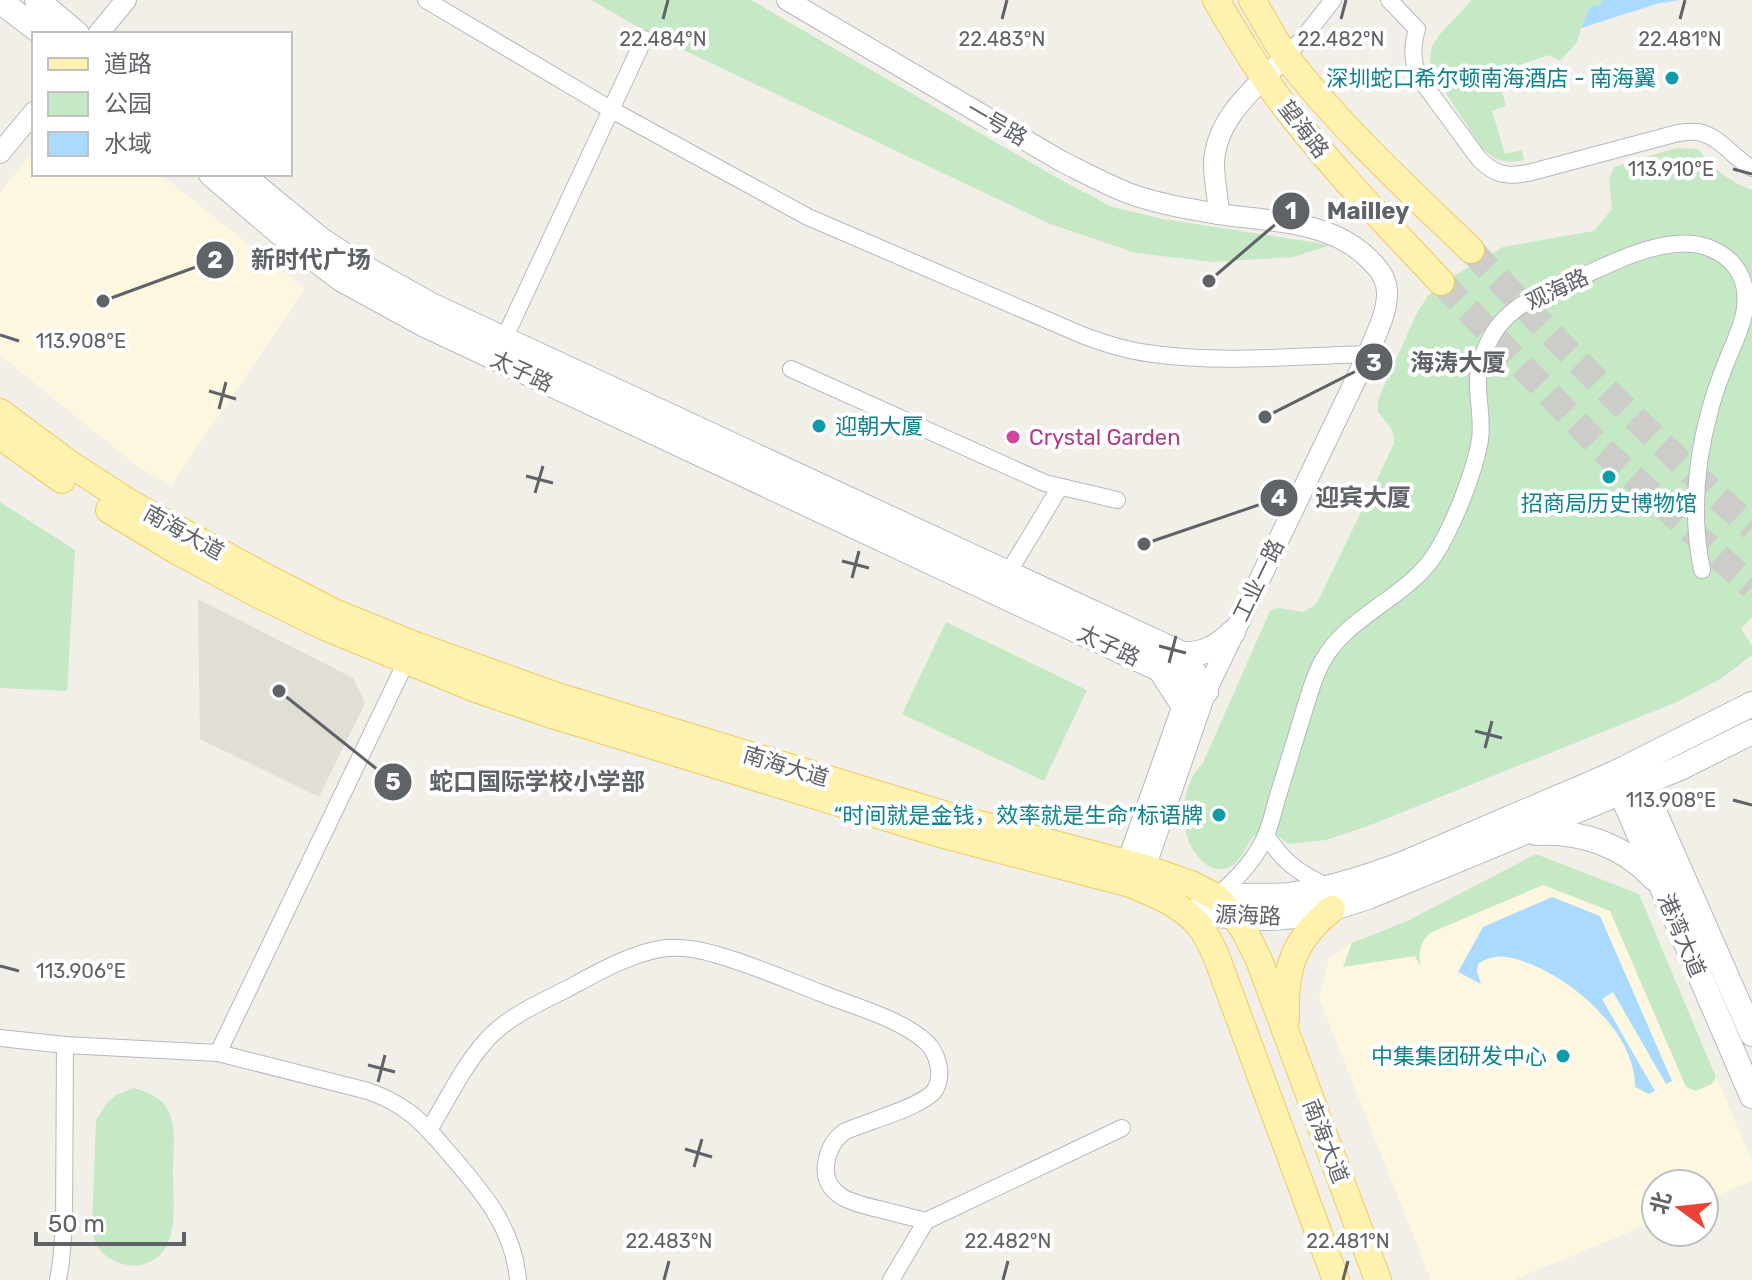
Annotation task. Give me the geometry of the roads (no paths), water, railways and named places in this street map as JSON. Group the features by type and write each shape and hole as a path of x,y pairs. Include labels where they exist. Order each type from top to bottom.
{"main road":[{"path":"37,0 75,32"},
{"name":"望海路","path":"1216,0 1287,110 1328,160 1441,282"},
{"name":"望海路","path":"1252,0 1286,56 1341,120 1471,250"},
{"path":"0,1 40,32"},
{"name":"太子路","path":"213,176 341,279 414,319 1206,691"},
{"name":"太子路","path":"243,176 320,239 433,306 1182,654"},
{"name":"南海大道","path":"0,412 70,464 130,503 334,612 415,645 557,696 1134,872 1160,896 1186,912 1203,930 1215,953 1336,1280"},
{"name":"南海大道","path":"0,436 60,479 175,550 255,593 325,627 478,690 940,834 1191,884 1225,906 1244,930 1259,960 1378,1280"},
{"path":"1182,654 1195,655 1208,651 1233,632"},
{"path":"1182,654 1206,691"},
{"path":"1159,669 1183,705"},
{"name":"源海路","path":"1330,898 1393,888 1522,834 1626,783 1752,704"},
{"name":"源海路","path":"1186,912 1225,906 1257,918 1286,917 1330,898 1366,877 1626,783 1680,768 1752,732"},
{"name":"港湾大道","path":"1626,783 1661,886 1752,1096"},
{"name":"港湾大道","path":"1626,783 1752,1034"},
{"path":"1522,834 1547,832 1595,839 1618,849 1643,866 1661,886"},
{"path":"1286,1034 1287,981 1293,955 1330,898"}],"street":[{"path":"100,32 126,0"},
{"path":"426,0 610,109 808,217 1082,335 1112,346 1186,358 1368,354"},
{"name":"一号路","path":"787,0 1061,161 1099,180 1157,202 1219,214"},
{"path":"1219,214 1214,165 1221,131 1239,104 1286,56 1333,0"},
{"path":"1389,0 1417,29 1412,51 1418,76 1489,169 1501,174 1528,173 1678,133 1697,132 1712,137 1752,168"},
{"path":"504,339 644,39"},
{"path":"0,153 32,114"},
{"name":"工业一路","path":"1134,872 1206,691 1368,354 1387,298 1387,286 1381,272 1365,254 1341,238 1322,229 1296,223 1219,214"},
{"name":"观海路","path":"1225,906 1236,879 1266,835 1311,687 1322,662 1335,644 1365,615 1404,587 1433,557 1455,515 1480,438 1478,375 1486,343 1507,314 1534,297 1639,252 1678,243 1718,252 1729,259 1737,268 1745,287 1744,312 1713,399 1698,464 1695,526 1702,570"},
{"path":"791,369 1045,483 1117,500"},
{"path":"1008,573 1060,487"},
{"path":"218,1053 406,662"},
{"path":"1134,872 1183,705 1206,691"},
{"path":"1266,835 1288,863 1330,898"},
{"path":"429,1130 484,1042 512,1019 637,955 689,948 751,966 892,1021 918,1035 930,1046 939,1070 936,1088 931,1094 919,1103 844,1132 831,1146 825,1171 827,1182 833,1190 851,1202 926,1221"},
{"path":"0,1038 65,1045 218,1053 368,1091 388,1099 410,1112 429,1130 492,1205 513,1252 518,1280"},
{"path":"58,1280 64,1226 65,1045"},
{"path":"891,1280 926,1221 1122,1128"}],"water":[{"path":"1603,0 1680,0 1656,4 1581,28 1590,7 1600,5"},
{"path":"1552,897 1600,916 1672,1081 1666,1084 1613,992 1602,999 1655,1091 1649,1094 1635,1087 1625,1047 1613,1028 1581,994 1562,981 1525,962 1507,957 1490,958 1478,964 1481,984 1458,972 1483,927"}],"tunnel":[{"path":"1471,250 1609,392 1752,528"},
{"path":"1441,282 1603,450 1752,587"}],"place":[{"name":"深圳蛇口希尔顿南海酒店 - 南海翼","path":"1672,78"},
{"name":"Mailley","path":"1209,281"},
{"name":"新时代广场","path":"103,301"},
{"name":"海涛大厦","path":"1265,417"},
{"name":"迎朝大厦","path":"819,426"},
{"name":"Crystal Garden","path":"1013,437"},
{"name":"招商局历史博物馆","path":"1609,477"},
{"name":"迎宾大厦","path":"1144,544"},
{"name":"蛇口国际学校小学部","path":"279,691"},
{"name":"“时间就是金钱，效率就是生命”标语牌","path":"1219,815"},
{"name":"中集集团研发中心","path":"1563,1056"}]}
